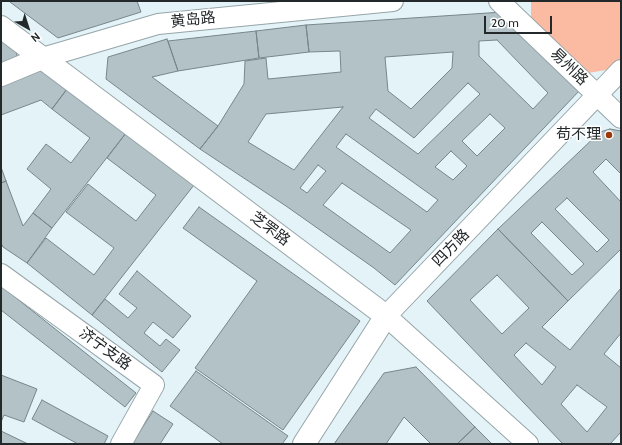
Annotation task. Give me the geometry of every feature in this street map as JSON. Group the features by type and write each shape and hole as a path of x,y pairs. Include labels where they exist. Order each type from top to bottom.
{"street":[{"name":"黄岛路","path":"1,75 42,58 158,24 393,1"},
{"name":"易州路","path":"499,1 621,118"},
{"name":"芝罘路","path":"1,27 386,316 528,444"},
{"name":"四方路","path":"304,444 386,316 621,70"},
{"name":"济宁支路","path":"1,274 154,385 121,444"}],"shaded area":[{"path":"531,1 621,1 621,60 612,69 582,74 531,22"}],"building":[{"path":"137,1 141,12 58,38 10,2"},
{"path":"503,12 580,90 395,285 374,268 286,206 200,149 218,126 244,84 245,61 266,58 268,79 341,72 340,51 309,52 306,25","holes":["497,40 548,93 533,109 479,56 479,41","453,52 452,68 411,109 388,91 385,57","468,83 480,94 418,154 369,118 376,109 414,138","343,107 294,170 248,142 266,114","490,114 505,128 477,156 462,141","346,134 438,200 427,212 336,147","451,151 467,166 453,180 435,167","318,165 326,171 307,193 300,188","342,183 411,230 390,253 323,205"]},
{"path":"306,25 309,52 259,58 256,31"},
{"path":"256,31 259,58 178,71 168,41"},
{"path":"1,36 16,47 17,59 1,65"},
{"path":"167,39 178,71 152,77 218,126 200,149 106,79 108,57"},
{"path":"43,69 67,89 52,109 41,100 1,115 1,85"},
{"path":"67,89 126,133 52,228 33,213 51,189 27,169 46,144 71,163 90,138 52,109"},
{"path":"610,129 621,131 621,174 606,159 593,172 621,202 621,249 568,301 498,229 600,132","holes":["567,198 609,240 597,252 555,209","542,222 584,264 572,275 531,233"]},
{"path":"126,133 194,185 92,315 27,263 46,238 94,275 114,248 66,212 88,184 136,221 156,195 107,158"},
{"path":"1,167 6,181 1,183"},
{"path":"6,181 23,226 33,213 52,228 27,263 3,247 1,243 1,183"},
{"path":"199,207 360,321 283,430 195,368 257,281 183,228"},
{"path":"498,229 568,301 542,327 570,350 621,288 621,333 604,354 621,368 621,432 610,444 563,444 427,301","holes":["497,275 529,308 502,334 470,300","526,343 556,367 542,385 514,355","577,385 607,407 587,432 561,404"]},
{"path":"137,271 191,316 173,338 153,322 144,333 160,346 166,339 180,350 162,372 92,315 105,299 128,318 137,308 119,294"},
{"path":"1,286 136,393 125,407 1,310"},
{"path":"416,367 475,427 457,444 431,444 404,417 386,444 334,444 384,373"},
{"path":"196,371 288,436 282,444 223,444 170,406"},
{"path":"1,375 37,389 24,422 4,415 1,422"},
{"path":"42,400 108,436 104,444 78,444 32,419"},
{"path":"153,411 173,424 160,444 132,444"},
{"path":"475,427 492,444 457,444"},
{"path":"1,431 28,444 1,444"}],"place":[{"name":"苟不理","path":"609,135"}]}
